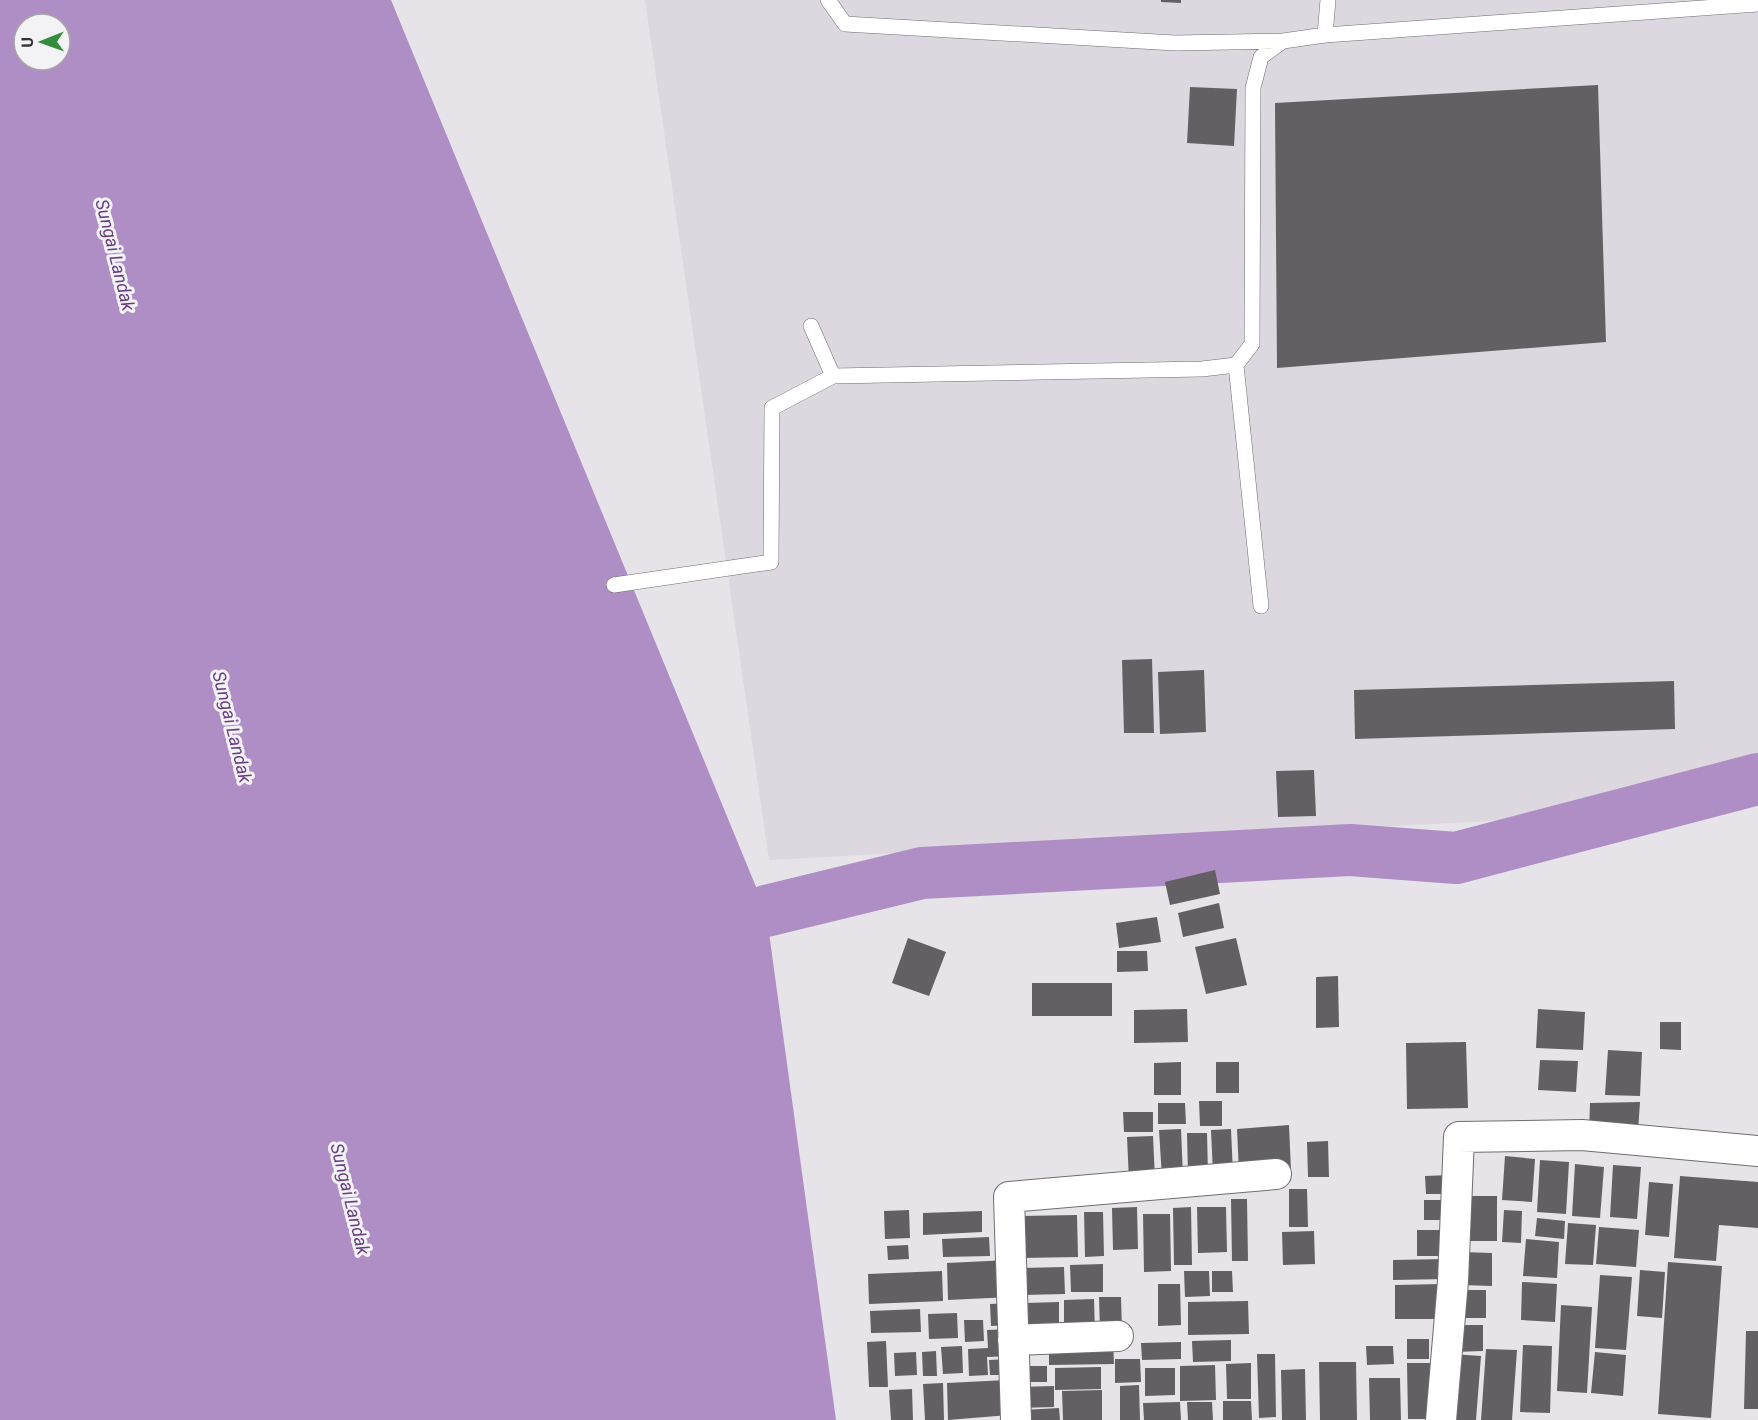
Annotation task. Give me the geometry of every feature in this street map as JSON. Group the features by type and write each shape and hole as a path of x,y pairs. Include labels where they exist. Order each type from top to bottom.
{"street":[{"path":"1441,1420 1453,1281 1459,1137 1582,1135 1758,1151"},
{"path":"1016,1420 1009,1197 1275,1174"},
{"path":"1013,1340 1118,1336"}],"lane":[{"path":"828,0 845,24 1175,42 1283,41 1758,4"},
{"path":"1325,36 1328,0"},
{"path":"1261,606 1236,365 1252,344 1253,88 1261,57 1283,41"},
{"path":"812,326 833,376"},
{"path":"614,585 771,562 772,408 833,376 1202,369 1236,365"}],"shaded area":[{"path":"645,0 1758,0 1758,759 1561,817 769,860"}],"water":[{"name":"Sungai Landak","path":"0,0 391,0 766,911 836,1420 0,1420"}],"building":[{"path":"1161,0 1181,0 1181,3 1161,2"},
{"path":"1598,85 1606,342 1277,368 1275,103"},
{"path":"1190,87 1237,89 1234,146 1187,143"},
{"path":"1152,659 1154,733 1124,733 1122,660"},
{"path":"1204,670 1206,732 1160,734 1158,672"},
{"path":"1674,681 1675,729 1355,739 1354,690"},
{"path":"1314,770 1316,816 1278,817 1276,771"},
{"path":"1215,870 1220,894 1170,905 1165,882"},
{"path":"1219,903 1224,928 1183,937 1178,913"},
{"path":"1157,917 1161,942 1119,948 1116,923"},
{"path":"908,938 946,952 929,996 892,983"},
{"path":"1236,938 1247,985 1206,994 1195,947"},
{"path":"1117,951 1147,951 1148,971 1117,972"},
{"path":"1338,976 1339,1027 1316,1028 1316,977"},
{"path":"1032,983 1112,983 1112,1016 1032,1016"},
{"path":"1187,1009 1188,1042 1134,1043 1134,1010"},
{"path":"1538,1009 1585,1012 1583,1050 1536,1048"},
{"path":"1660,1022 1681,1022 1681,1050 1660,1049"},
{"path":"1466,1042 1468,1108 1407,1109 1406,1043"},
{"path":"1608,1050 1642,1052 1640,1096 1605,1095"},
{"path":"1540,1060 1578,1061 1576,1092 1538,1090"},
{"path":"1181,1062 1181,1095 1154,1095 1154,1063"},
{"path":"1216,1062 1239,1062 1239,1093 1216,1093"},
{"path":"1199,1101 1222,1101 1222,1126 1200,1126"},
{"path":"1640,1102 1638,1131 1589,1132 1590,1103"},
{"path":"1158,1103 1185,1103 1186,1124 1158,1124"},
{"path":"1123,1112 1153,1112 1153,1132 1124,1132"},
{"path":"1289,1125 1291,1171 1239,1173 1237,1129"},
{"path":"1181,1129 1183,1177 1162,1178 1159,1130"},
{"path":"1231,1129 1233,1174 1213,1174 1211,1130"},
{"path":"1187,1133 1207,1133 1208,1174 1188,1175"},
{"path":"1153,1136 1155,1179 1129,1181 1127,1137"},
{"path":"1328,1141 1329,1177 1308,1177 1307,1142"},
{"path":"1505,1156 1535,1159 1532,1202 1502,1200"},
{"path":"1540,1160 1569,1162 1566,1214 1537,1212"},
{"path":"1575,1164 1604,1167 1600,1218 1572,1216"},
{"path":"1613,1165 1641,1167 1637,1219 1610,1217"},
{"path":"1450,1175 1450,1194 1426,1194 1425,1176"},
{"path":"1680,1176 1758,1182 1758,1228 1719,1225 1716,1261 1674,1258"},
{"path":"1649,1182 1673,1184 1669,1237 1645,1235"},
{"path":"1289,1189 1307,1189 1308,1227 1289,1227"},
{"path":"1465,1196 1497,1196 1497,1241 1466,1241"},
{"path":"1231,1199 1247,1199 1248,1261 1232,1261"},
{"path":"1424,1200 1453,1200 1454,1220 1424,1220"},
{"path":"1137,1207 1138,1249 1113,1250 1112,1208"},
{"path":"1191,1207 1192,1265 1174,1265 1173,1208"},
{"path":"1197,1207 1226,1207 1227,1252 1198,1253"},
{"path":"909,1210 910,1238 885,1239 884,1211"},
{"path":"1504,1210 1522,1211 1521,1243 1502,1242"},
{"path":"982,1211 982,1232 923,1235 923,1213"},
{"path":"1084,1212 1103,1212 1104,1256 1085,1257"},
{"path":"1143,1214 1170,1214 1171,1271 1144,1272"},
{"path":"1077,1215 1078,1257 1021,1258 1020,1216"},
{"path":"1537,1218 1565,1221 1564,1239 1535,1236"},
{"path":"1568,1223 1596,1225 1593,1265 1565,1264"},
{"path":"1599,1227 1639,1230 1636,1267 1596,1264"},
{"path":"1417,1230 1447,1230 1448,1256 1417,1256"},
{"path":"1314,1231 1315,1264 1283,1265 1282,1232"},
{"path":"989,1237 990,1256 943,1257 942,1239"},
{"path":"1526,1239 1559,1242 1557,1278 1523,1276"},
{"path":"908,1245 909,1259 888,1260 887,1246"},
{"path":"1461,1252 1492,1253 1492,1286 1461,1285"},
{"path":"1445,1259 1445,1279 1393,1280 1393,1260"},
{"path":"1009,1260 1011,1297 948,1300 947,1263"},
{"path":"1668,1262 1722,1266 1711,1418 1658,1414"},
{"path":"1103,1264 1103,1292 1071,1292 1070,1265"},
{"path":"1064,1267 1065,1294 1023,1295 1022,1268"},
{"path":"1640,1270 1665,1272 1662,1318 1637,1316"},
{"path":"942,1271 943,1301 869,1304 868,1274"},
{"path":"1184,1271 1209,1271 1210,1296 1185,1297"},
{"path":"1212,1271 1232,1271 1233,1292 1212,1292"},
{"path":"1600,1275 1632,1277 1626,1350 1595,1348"},
{"path":"1522,1282 1557,1284 1555,1322 1521,1320"},
{"path":"1158,1284 1180,1284 1181,1325 1158,1326"},
{"path":"1441,1284 1441,1319 1395,1319 1395,1285"},
{"path":"1458,1290 1486,1290 1486,1318 1458,1318"},
{"path":"1099,1297 1121,1297 1122,1331 1100,1331"},
{"path":"1094,1299 1095,1332 1064,1332 1064,1300"},
{"path":"1248,1301 1249,1334 1188,1335 1188,1302"},
{"path":"1059,1302 1059,1332 1027,1332 1026,1303"},
{"path":"1011,1303 1012,1325 991,1326 990,1304"},
{"path":"1561,1305 1592,1307 1587,1393 1557,1391"},
{"path":"920,1309 921,1332 871,1333 870,1311"},
{"path":"957,1313 958,1338 929,1339 928,1314"},
{"path":"964,1320 983,1320 984,1341 965,1342"},
{"path":"1453,1325 1483,1325 1483,1351 1453,1352"},
{"path":"1011,1329 1012,1356 987,1357 988,1375 969,1376 968,1349 988,1348 987,1330"},
{"path":"1746,1331 1758,1331 1758,1409 1744,1409"},
{"path":"1407,1339 1429,1339 1429,1359 1407,1359"},
{"path":"1231,1340 1231,1361 1193,1362 1192,1341"},
{"path":"886,1341 888,1387 869,1387 867,1342"},
{"path":"1113,1341 1114,1364 1049,1365 1049,1343"},
{"path":"1181,1342 1181,1359 1142,1360 1141,1343"},
{"path":"1523,1345 1552,1346 1550,1413 1520,1412"},
{"path":"962,1346 963,1373 943,1374 941,1347"},
{"path":"1366,1346 1393,1346 1394,1364 1367,1365"},
{"path":"1486,1349 1517,1350 1512,1420 1481,1420"},
{"path":"936,1351 937,1376 923,1376 922,1352"},
{"path":"916,1352 917,1375 895,1376 894,1353"},
{"path":"1595,1352 1626,1355 1623,1396 1591,1393"},
{"path":"1257,1354 1275,1354 1276,1417 1259,1418"},
{"path":"1452,1354 1481,1356 1476,1420 1448,1420"},
{"path":"1009,1359 1010,1375 990,1375 989,1360"},
{"path":"1115,1359 1140,1359 1141,1382 1115,1383"},
{"path":"1319,1362 1356,1362 1357,1420 1320,1420"},
{"path":"1251,1363 1251,1399 1227,1399 1226,1364"},
{"path":"1407,1363 1432,1363 1433,1419 1408,1419"},
{"path":"1215,1365 1216,1400 1180,1401 1180,1366"},
{"path":"1027,1366 1047,1366 1047,1382 1027,1382"},
{"path":"1101,1367 1101,1389 1055,1390 1055,1368"},
{"path":"1145,1368 1175,1368 1175,1395 1145,1396"},
{"path":"1305,1369 1306,1420 1282,1420 1281,1370"},
{"path":"1369,1378 1400,1378 1401,1420 1370,1420"},
{"path":"1007,1380 1009,1415 948,1420 947,1383"},
{"path":"943,1383 944,1420 925,1420 923,1384"},
{"path":"1139,1385 1140,1420 1120,1420 1120,1386"},
{"path":"1054,1386 1054,1407 1017,1408 1016,1387"},
{"path":"912,1389 913,1420 891,1420 889,1390"},
{"path":"1102,1390 1102,1420 1063,1420 1062,1391"},
{"path":"1223,1401 1251,1401 1252,1420 1223,1420"},
{"path":"1180,1402 1181,1420 1144,1420 1143,1403"},
{"path":"1187,1402 1212,1402 1213,1420 1188,1420"},
{"path":"1059,1408 1060,1420 1024,1420 1023,1410"}],"waterway":[{"path":"766,911 922,873 1350,850 1456,858 1758,779"}]}
